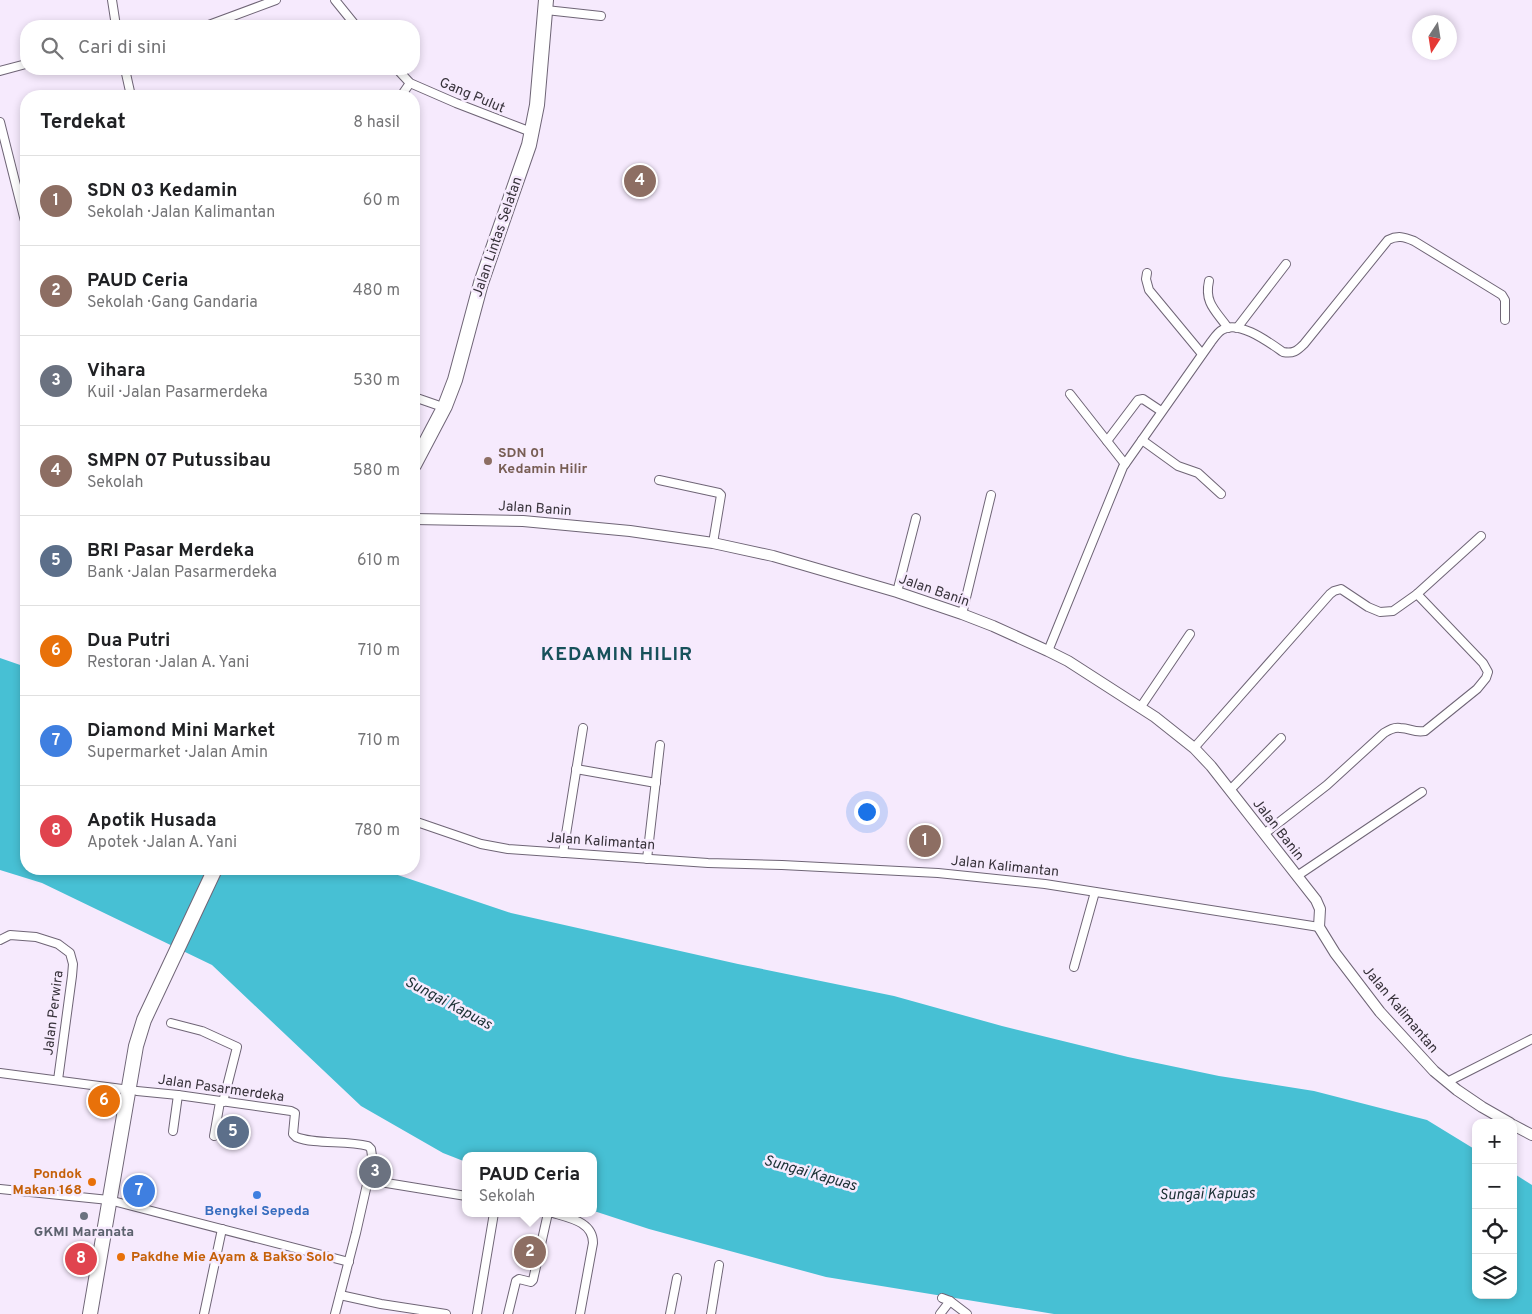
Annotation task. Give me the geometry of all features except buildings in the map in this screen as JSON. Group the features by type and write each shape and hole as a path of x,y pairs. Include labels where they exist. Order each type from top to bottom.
{"highway":[{"name":"Jalan Lintas Selatan","path":"420,454 445,406 455,380 478,282 520,174 531,138 537,105 538,58 543,3"},
{"name":"Jalan Lintas Selatan","path":"420,437 437,405 514,173 526,130 538,58"},
{"path":"90,1314 136,1046 144,1020 212,875"}],"street":[{"path":"112,0 115,20"},
{"path":"222,20 276,0"},
{"path":"335,0 351,20"},
{"path":"543,3 601,16"},
{"path":"0,71 20,66"},
{"path":"127,75 130,90"},
{"path":"403,75 410,82 405,90"},
{"name":"Gang Pulut","path":"410,82 456,103 526,130"},
{"path":"0,122 20,201"},
{"path":"1048,651 1113,490 1126,464 1210,342 1222,330 1232,328 1248,330 1283,352 1290,353 1296,351 1304,344 1388,240 1396,236 1414,241 1502,295 1505,300 1505,320"},
{"path":"1232,328 1286,264"},
{"path":"1147,272 1146,279 1149,290 1202,354"},
{"path":"1209,281 1207,296 1209,302 1232,328"},
{"path":"1070,394 1126,464"},
{"path":"420,399 437,405"},
{"path":"1107,441 1138,400 1143,399 1162,411"},
{"path":"1142,440 1178,466 1198,474 1222,494"},
{"path":"659,480 721,495 713,543"},
{"path":"962,614 991,495"},
{"path":"897,592 916,518"},
{"name":"Jalan Banin","path":"420,519 523,521 630,531 713,543 773,556 897,592 962,614 1018,637 1080,668 1155,717 1194,748 1211,766 1316,900 1320,909 1319,927"},
{"path":"1194,748 1334,591 1341,590 1373,610 1386,613 1393,611 1417,594 1481,536"},
{"path":"1264,834 1327,784 1384,733 1400,728 1417,733 1425,731 1477,689 1486,678 1488,672 1483,663 1417,594"},
{"path":"1140,708 1190,634"},
{"path":"563,853 583,728"},
{"path":"1230,790 1281,738"},
{"path":"647,859 660,745"},
{"path":"576,769 656,783"},
{"path":"1297,876 1422,792"},
{"name":"Jalan Kalimantan","path":"420,823 481,844 508,849 647,859 938,873 1045,884 1319,927 1380,1012 1423,1060 1447,1082 1482,1107 1503,1119"},
{"path":"1074,966 1095,892"},
{"name":"Jalan Perwira","path":"0,940 10,935 36,938 58,944 70,953 73,964 58,1080"},
{"path":"171,1023 202,1031 237,1047 221,1102 214,1136"},
{"path":"1447,1082 1532,1039"},
{"path":"0,1073 122,1089"},
{"name":"Jalan Pasarmerdeka","path":"137,1091 178,1095 291,1112 295,1116 293,1134 300,1139 351,1143 368,1146 371,1149 372,1156 368,1180 335,1314"},
{"path":"173,1131 178,1095"},
{"path":"1517,1127 1532,1135"},
{"path":"368,1180 462,1195"},
{"path":"0,1189 109,1200 349,1262"},
{"path":"477,1314 493,1217"},
{"path":"508,1314 516,1281 519,1279 531,1282 533,1280 547,1217"},
{"path":"565,1217 577,1221 588,1228 593,1237 592,1252 580,1314"},
{"path":"204,1314 222,1229"},
{"path":"711,1314 719,1265"},
{"path":"670,1314 677,1278"},
{"path":"340,1295 381,1304 446,1314"},
{"path":"940,1314 946,1300 967,1314"}],"water":[{"name":"Sungai Kapuas","path":"0,658 20,665 20,875 398,875 511,913 738,964 894,996 1002,1026 1128,1057 1219,1076 1314,1091 1427,1120 1472,1148 1472,1299 1517,1299 1517,1176 1532,1185 1532,1314 1054,1314 826,1277 649,1229 597,1212 597,1152 462,1152 462,1160 443,1153 361,1106 212,965 42,883 0,870"}],"place":[{"name":"SMPN 07 Putussibau","path":"640,181"},
{"name":"SDN 01 Kedamin Hilir","path":"488,461"},
{"name":"SDN 03 Kedamin","path":"925,841"},
{"name":"Dua Putri","path":"104,1101"},
{"name":"BRI Pasar Merdeka","path":"233,1132"},
{"name":"Vihara","path":"375,1172"},
{"name":"Pondok Makan 168","path":"92,1182"},
{"name":"Diamond Mini Market","path":"139,1191"},
{"name":"Bengkel Sepeda","path":"257,1195"},
{"name":"GKMI Maranata","path":"84,1216"},
{"name":"PAUD Ceria","path":"530,1252"},
{"name":"Pakdhe Mie Ayam & Bakso Solo","path":"121,1257"},
{"name":"Apotik Husada","path":"81,1259"}],"district":[{"name":"KEDAMIN HILIR","path":"617,655"}]}
